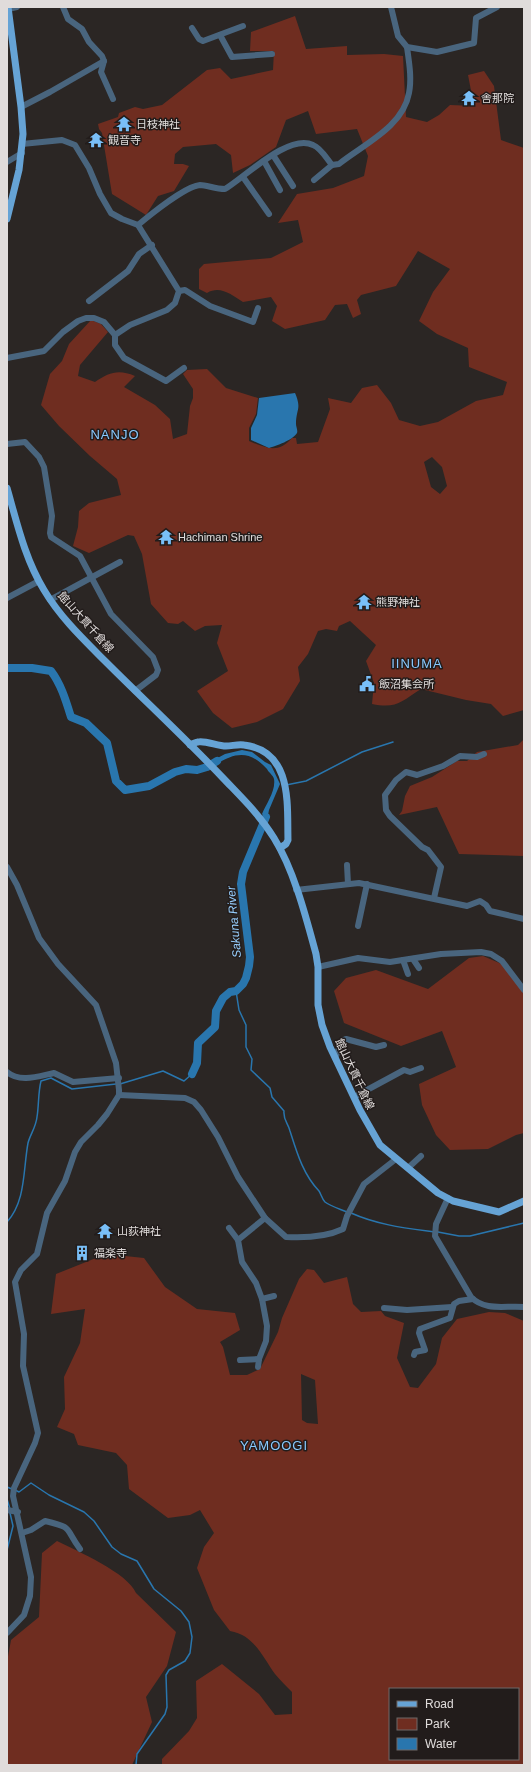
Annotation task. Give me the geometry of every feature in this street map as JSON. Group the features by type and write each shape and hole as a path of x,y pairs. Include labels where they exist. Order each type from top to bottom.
{"main road":[{"path":"7,217 22,153 21,107 8,8"},
{"name":"館山大貫千倉線","path":"7,488 22,539 39,581 50,600 84,640 206,760 258,816 280,848 290,870 312,940 318,967 319,1012 326,1036 335,1058 375,1139 384,1151 408,1168 438,1193 448,1198 499,1212 524,1201"},
{"path":"190,745 200,741 214,745 244,745 255,748 272,758 280,770 286,785 288,840 286,844 280,848"}],"street":[{"path":"8,8 17,7"},
{"path":"63,7 68,19 82,28 89,42 102,56 104,61 101,72 113,98"},
{"path":"314,180 332,165 339,164 386,130 400,116 407,103 410,93 410,74 407,47 398,36 391,7"},
{"path":"407,47 437,52 474,43 476,18 497,7"},
{"path":"192,28 200,41 243,26"},
{"path":"220,35 232,57 272,54"},
{"path":"21,107 104,61"},
{"path":"22,144 62,140 75,145 89,168 100,194 111,213 138,225 179,291 175,303 167,310 130,325 115,335"},
{"path":"138,225 161,206 194,187 201,185 216,189 225,189 264,160 296,144 312,144 316,146 332,165"},
{"path":"7,162 22,153"},
{"path":"273,155 293,186"},
{"path":"264,160 280,190"},
{"path":"243,177 269,214"},
{"path":"89,301 128,271 139,254 152,246"},
{"path":"179,291 185,290 210,306 253,322 258,308"},
{"path":"7,358 44,351 63,332 78,321 86,318 94,318 104,322 115,335 115,345 124,358 166,381 184,368"},
{"path":"7,444 26,442 39,457 44,467 50,500 52,516 51,537 80,556 111,614 153,657 157,664 158,670 156,674 136,691"},
{"path":"50,600 120,562"},
{"path":"7,598 39,581"},
{"path":"434,898 441,867 428,850 422,847 390,816 386,810 385,795 396,780 406,772 417,775 443,766 460,756 474,757 484,754"},
{"path":"347,865 348,884"},
{"path":"7,867 17,886 39,938 68,976 96,1005 116,1063 119,1080 119,1093 98,1125 81,1142 75,1152 65,1181 45,1218 39,1248 33,1259 21,1270 16,1282 24,1334 23,1366 38,1433 35,1443 14,1488 11,1511 22,1533 31,1577 30,1596 24,1615 7,1633"},
{"path":"296,890 359,883 367,884 467,906 480,901 486,905 490,911 524,919"},
{"path":"358,926 367,884"},
{"path":"318,967 358,958 390,962 441,954 486,952 502,961 524,990"},
{"path":"413,959 419,968"},
{"path":"403,960 408,974"},
{"path":"335,1058 342,1041 346,1039 376,1047 384,1045"},
{"path":"354,1097 404,1070 410,1072 421,1068"},
{"path":"7,1072 11,1076 34,1078 54,1073 73,1082 119,1080"},
{"path":"119,1093 186,1098 194,1102 216,1133 238,1177 265,1218 286,1237 301,1238 335,1233 343,1229 352,1205 364,1184 396,1159"},
{"path":"408,1168 421,1156"},
{"path":"448,1198 437,1219 435,1236 473,1299"},
{"path":"238,1240 265,1218"},
{"path":"229,1228 238,1240 242,1262 256,1283 262,1299 267,1326 266,1341 259,1359 258,1367"},
{"path":"262,1299 274,1296"},
{"path":"384,1308 407,1310 452,1307 459,1301 473,1299 493,1307 524,1307"},
{"path":"414,1355 415,1352 425,1350 419,1333 420,1329 450,1318 452,1316 452,1307"},
{"path":"240,1360 259,1359"},
{"path":"22,1533 31,1530 45,1521 65,1526 70,1531 80,1549"}],"green space":[{"path":"295,16 306,49 347,46 347,55 384,54 403,56 406,117 427,122 439,115 450,105 474,106 468,75 484,71 494,86 501,140 524,148 524,710 503,716 491,704 466,700 421,689 403,701 393,705 387,706 372,704 374,683 366,661 376,645 350,621 339,626 337,631 326,629 318,631 308,654 298,667 300,681 283,709 257,722 232,728 213,713 197,691 228,671 217,643 222,625 205,626 195,631 183,621 178,624 168,623 151,604 142,554 134,536 128,535 89,553 73,546 78,527 79,511 89,503 121,495 117,479 90,456 59,426 41,405 50,374 62,361 69,344 91,320 101,324 108,332 80,365 78,376 95,382 105,376 119,372 135,376 124,387 155,405 170,419 173,439 187,434 193,389 183,374 187,370 207,369 226,388 258,398 256,414 249,428 249,441 261,446 272,448 282,446 292,438 296,438 297,444 318,442 330,409 328,398 351,403 362,388 377,385 391,403 399,420 420,426 438,422 476,401 503,395 507,382 469,367 468,348 437,334 419,321 433,292 450,269 418,251 396,286 361,295 357,300 361,314 353,318 347,304 335,305 325,320 285,329 272,321 277,306 271,297 243,302 221,290 207,293 199,289 199,269 204,264 271,258 303,242 298,220 278,223 297,194 333,188 364,176 368,156 357,129 316,134 308,111 286,120 276,147 250,165 233,173 231,155 216,144 183,147 175,154 174,164 189,166 174,191 158,196 146,215 112,194 102,133 98,124 118,117 119,113 135,107 143,109 162,105 207,70 220,68 231,79 273,70 274,51 250,51 251,32","holes":["432,457 442,467 447,486 440,494 431,487 424,462"]},
{"path":"524,739 524,856 459,854 437,807 399,815 402,811 405,796 410,786 432,777 457,761 467,761 477,752 518,745"},
{"path":"483,956 504,965 524,993 524,1133 516,1135 488,1149 450,1150 436,1135 422,1105 419,1084 456,1067 442,1031 401,1046 344,1023 334,991 346,978 376,970 428,989 469,958"},
{"path":"106,1254 144,1258 165,1287 197,1309 235,1313 240,1330 220,1342 223,1347 230,1375 247,1375 260,1369 278,1332 282,1318 299,1279 307,1269 314,1270 324,1283 347,1277 353,1304 361,1312 381,1311 385,1316 404,1323 397,1358 410,1387 418,1388 436,1364 442,1338 457,1319 489,1312 505,1313 524,1321 524,1765 162,1765 162,1759 189,1731 197,1718 196,1681 222,1664 259,1694 275,1715 292,1714 292,1692 275,1674 257,1647 245,1637 230,1631 214,1610 197,1568 204,1547 214,1533 200,1510 190,1515 168,1518 129,1489 127,1465 116,1453 78,1445 74,1434 57,1427 65,1409 64,1377 80,1343 85,1309 51,1314 56,1274","holes":["301,1374 315,1380 318,1424 307,1423 302,1420"]},
{"path":"57,1541 113,1570 131,1585 136,1593 176,1632 167,1666 146,1697 152,1722 132,1765 7,1765 7,1662 11,1640 39,1617 42,1553"}],"water":[{"path":"295,393 298,406 296,419 297,433 295,436 269,448 251,440 251,428 257,415 259,398"},
{"path":"242,750 252,752 271,765 280,784 269,810 267,820 262,814 274,788 274,779 267,769 255,759 242,755 229,757 215,765 212,761 225,754"}],"waterway":[{"name":"Sakuna River","path":"7,668 32,668 51,671 60,687 71,717 86,723 107,743 116,781 125,790 149,786 175,772 186,769 197,770 207,767 217,761"},
{"path":"286,785 306,781 362,752 393,742"},
{"name":"Sakuna River","path":"192,1074 197,1063 198,1043 215,1027 216,1011 223,998 230,992 236,991 243,984 246,978 250,957 241,884 243,872 266,817"},
{"path":"236,991 239,1010 246,1025 246,1047 252,1059 251,1070 270,1088 272,1097 284,1111 285,1119 301,1163 324,1201 347,1212"},
{"name":"Sakuna River","path":"120,1084 163,1071 184,1081 192,1074"},
{"name":"Sakuna River","path":"7,1222 18,1205 21,1195 28,1143 38,1112 41,1081 51,1078 72,1089 116,1084"},
{"path":"351,1213 381,1223 434,1232"},
{"path":"438,1232 459,1236 470,1236 524,1223"},
{"path":"15,1490 19,1492 31,1483 49,1495 84,1512 94,1521 112,1547 121,1554 137,1561 154,1589 181,1611 189,1622 192,1637 190,1653 185,1661 169,1670 166,1675 167,1707 165,1714 137,1754 136,1765"},
{"path":"7,1487 12,1489"},
{"path":"7,1499 10,1509"},
{"path":"7,1550 13,1526 10,1513"}],"place":[{"name":"舎那院","path":"469,98"},
{"name":"日枝神社","path":"124,124"},
{"name":"観音寺","path":"96,140"},
{"name":"Hachiman Shrine","path":"166,537"},
{"name":"熊野神社","path":"364,602"},
{"name":"飯沼集会所","path":"367,684"},
{"name":"山荻神社","path":"105,1231"},
{"name":"福楽寺","path":"82,1253"}],"district":[{"name":"NANJO","path":"115,434"},
{"name":"IINUMA","path":"417,663"},
{"name":"YAMOOGI","path":"274,1445"}]}
